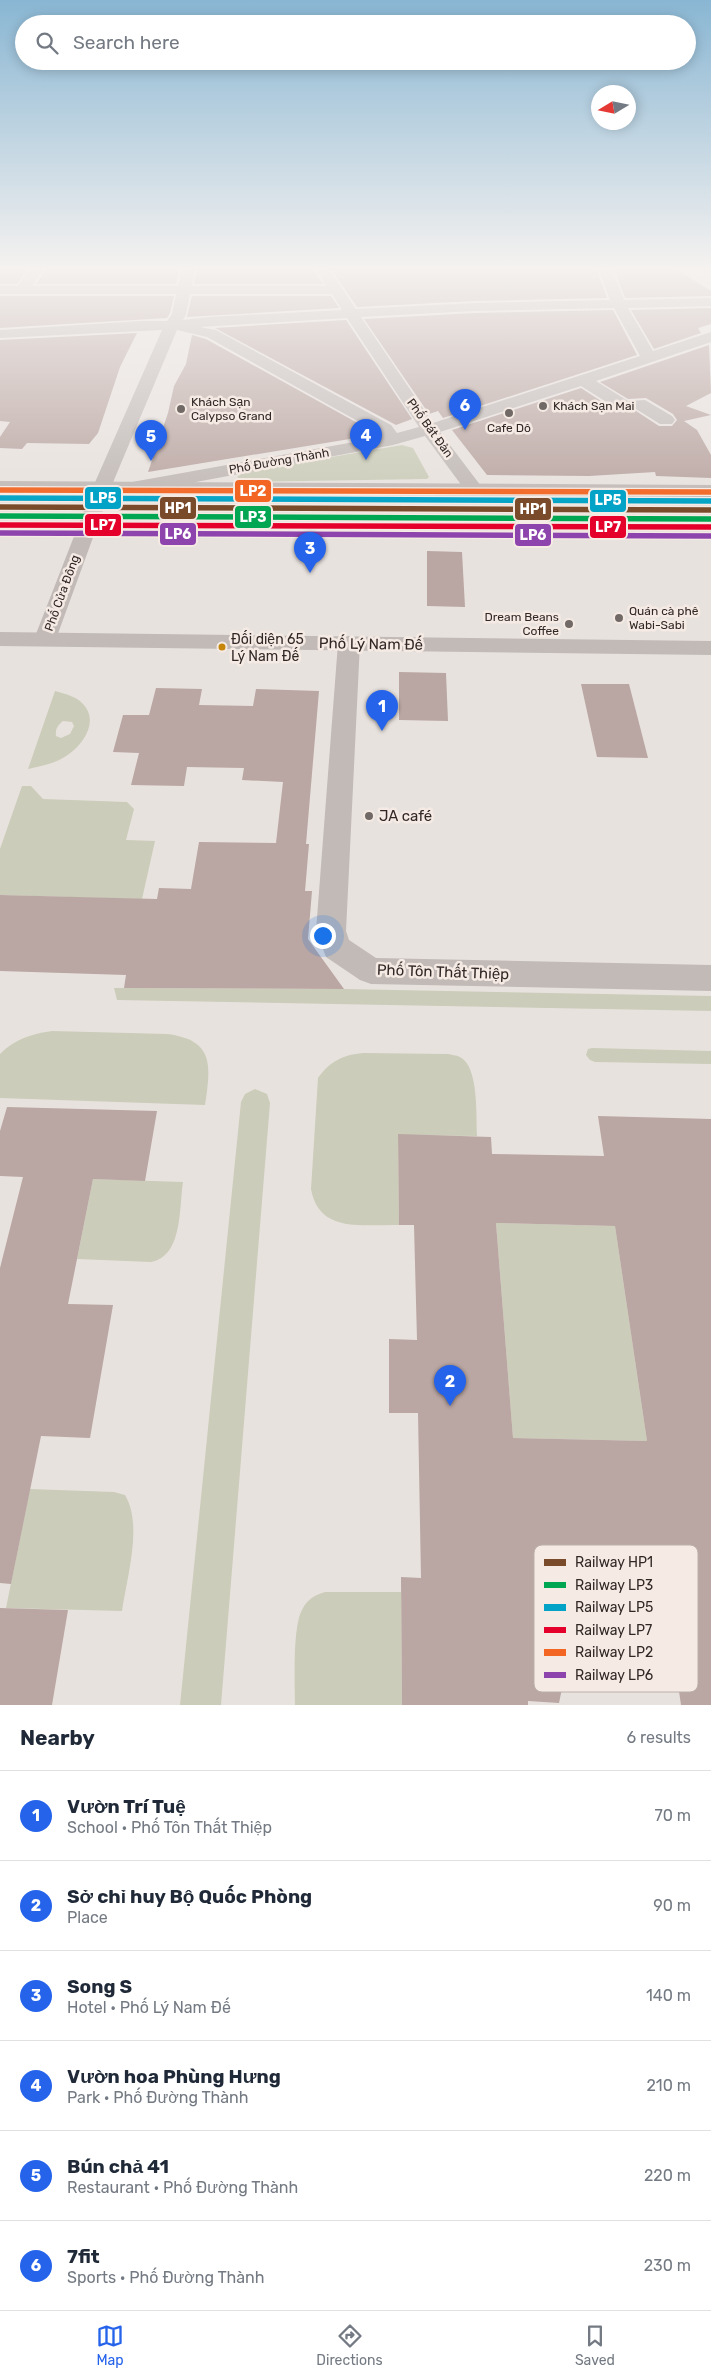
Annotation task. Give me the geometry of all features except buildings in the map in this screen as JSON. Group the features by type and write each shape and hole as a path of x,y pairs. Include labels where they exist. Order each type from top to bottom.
{"street":[{"name":"Phố Cửa Đông","path":"45,640 102,488 161,346"},
{"path":"234,346 385,429 393,440"},
{"name":"Phố Bát Đàn","path":"374,346 423,421 431,429 475,490"},
{"path":"642,346 649,357"},
{"name":"Phố Đường Thành","path":"132,488 393,440 584,381 684,346"},
{"path":"584,381 625,406 639,404 666,420"},
{"path":"0,487 711,491"},
{"name":"Phố Lý Nam Đế","path":"0,639 711,648"},
{"name":"Phố Tôn Thất Thiệp","path":"348,643 331,931 337,948 371,971 711,978"}],"green space":[{"path":"402,445 413,448 429,477 427,479 244,482 237,477 244,472"},
{"path":"55,691 80,701 88,711 90,724 80,744 60,760 28,769","holes":["63,721 72,722 74,726 70,734 61,738 56,736 56,729"]},
{"path":"22,786 31,786 43,799 127,802 134,809 126,840 155,841 142,899 0,895 0,849"},
{"path":"114,988 344,989 711,996 711,1011 117,1000"},
{"path":"52,1031 167,1034 194,1042 206,1057 208,1067 205,1105 0,1098 0,1054 24,1038"},
{"path":"588,1049 711,1051 711,1064 595,1062 586,1055"},
{"path":"363,1053 448,1054 460,1057 471,1070 475,1093 477,1136 398,1135 399,1225 357,1225 344,1224 333,1220 323,1213 316,1203 311,1189 318,1078 332,1063 349,1055"},
{"path":"255,1089 267,1094 270,1103 221,1705 180,1705 241,1102 245,1094"},
{"path":"93,1179 183,1182 178,1230 169,1251 161,1258 151,1262 77,1259"},
{"path":"496,1223 615,1226 647,1441 513,1438"},
{"path":"30,1489 114,1492 125,1495 133,1521 133,1536 130,1567 122,1611 6,1608"},
{"path":"325,1592 401,1592 402,1705 295,1705 295,1654 299,1616 310,1600"}],"rail line":[{"name":"LP2","path":"0,490 711,492"},
{"name":"LP5","path":"0,498 711,501"},
{"name":"HP1","path":"0,507 711,510"},
{"name":"LP3","path":"0,516 711,519"},
{"name":"LP7","path":"0,525 711,527"},
{"name":"LP6","path":"0,533 711,536"}],"place":[{"name":"Khách Sạn Mai","path":"543,406"},
{"name":"Khách Sạn Calypso Grand","path":"181,409"},
{"name":"Cafe Dô","path":"509,413"},
{"name":"7fit","path":"465,430"},
{"name":"Vườn hoa Phùng Hưng","path":"366,460"},
{"name":"Bún chả 41","path":"151,461"},
{"name":"Song S","path":"310,573"},
{"name":"Quán cà phê Wabi-Sabi","path":"619,618"},
{"name":"Dream Beans Coffee","path":"569,624"},
{"name":"Đối diện 65 Lý Nam Đế","path":"222,647"},
{"name":"Vườn Trí Tuệ","path":"382,731"},
{"name":"JA café","path":"369,816"},
{"name":"Sở chỉ huy Bộ Quốc Phòng","path":"450,1406"}]}
